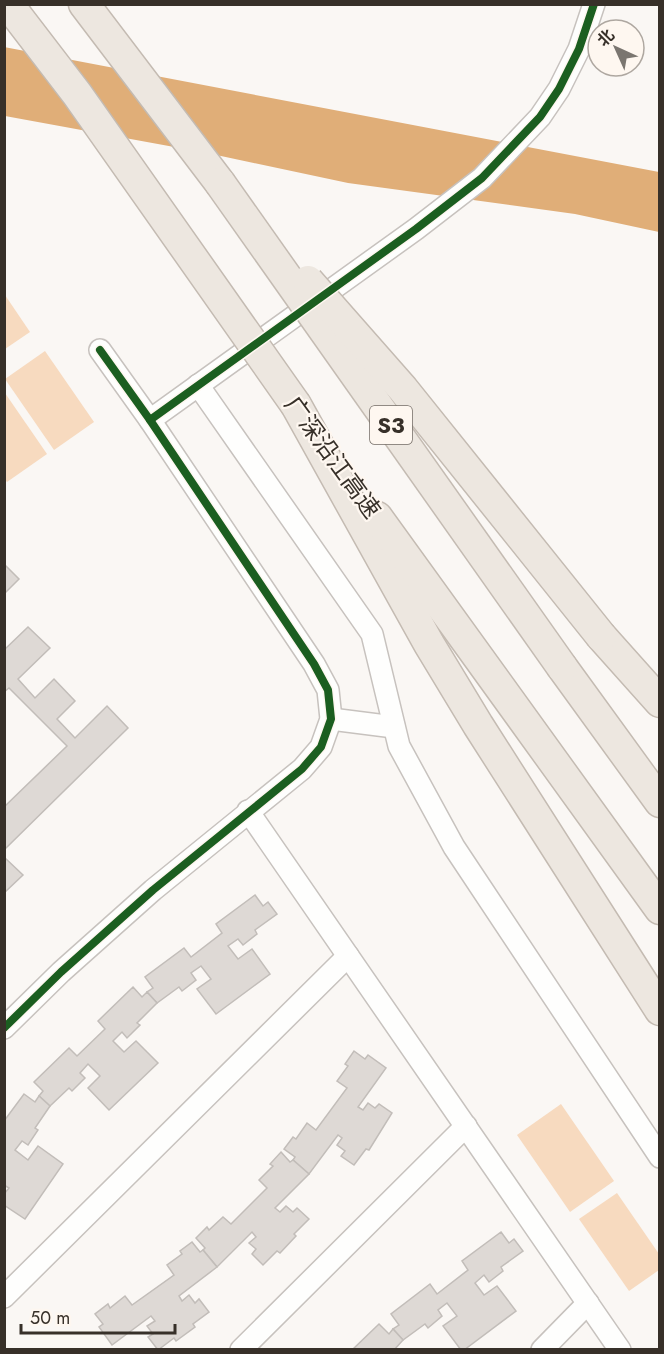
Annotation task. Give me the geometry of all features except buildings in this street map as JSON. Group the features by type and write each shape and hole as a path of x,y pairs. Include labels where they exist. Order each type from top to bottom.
{"highway":[{"name":"广深沿江高速","path":"8,4 76,94 296,405 660,909"},
{"name":"S3","path":"84,4 220,183 660,802"},
{"path":"220,183 350,326 601,636 660,702"},
{"path":"296,405 429,644 660,1010"}],"street":[{"path":"150,420 416,229 482,178 540,117 559,89 579,49 594,4"},
{"path":"4,1028 61,972 153,890 302,769 321,747 331,719 328,690 314,664 150,420 100,350"},
{"path":"198,385 372,634 399,746 454,847 660,1157"},
{"path":"331,719 394,727"},
{"path":"248,812 620,1350"},
{"path":"4,1297 348,956"},
{"path":"241,1350 466,1126"},
{"path":"542,1350 588,1303"}],"shaded area":[{"path":"4,47 659,172 659,232 575,214 348,183 207,153 5,116"},
{"path":"5,295 30,332 4,349"},
{"path":"45,351 94,422 54,450 5,379"},
{"path":"5,393 47,454 7,482 4,479"},
{"path":"561,1104 614,1181 570,1212 517,1135"},
{"path":"617,1193 659,1254 659,1270 629,1291 579,1219"}],"cycle path":[{"path":"150,420 416,229 482,178 540,117 559,89 579,49 594,4"},
{"path":"4,1028 61,972 153,890 302,769 321,747 331,719 328,690 314,664 150,420 100,350"}]}
